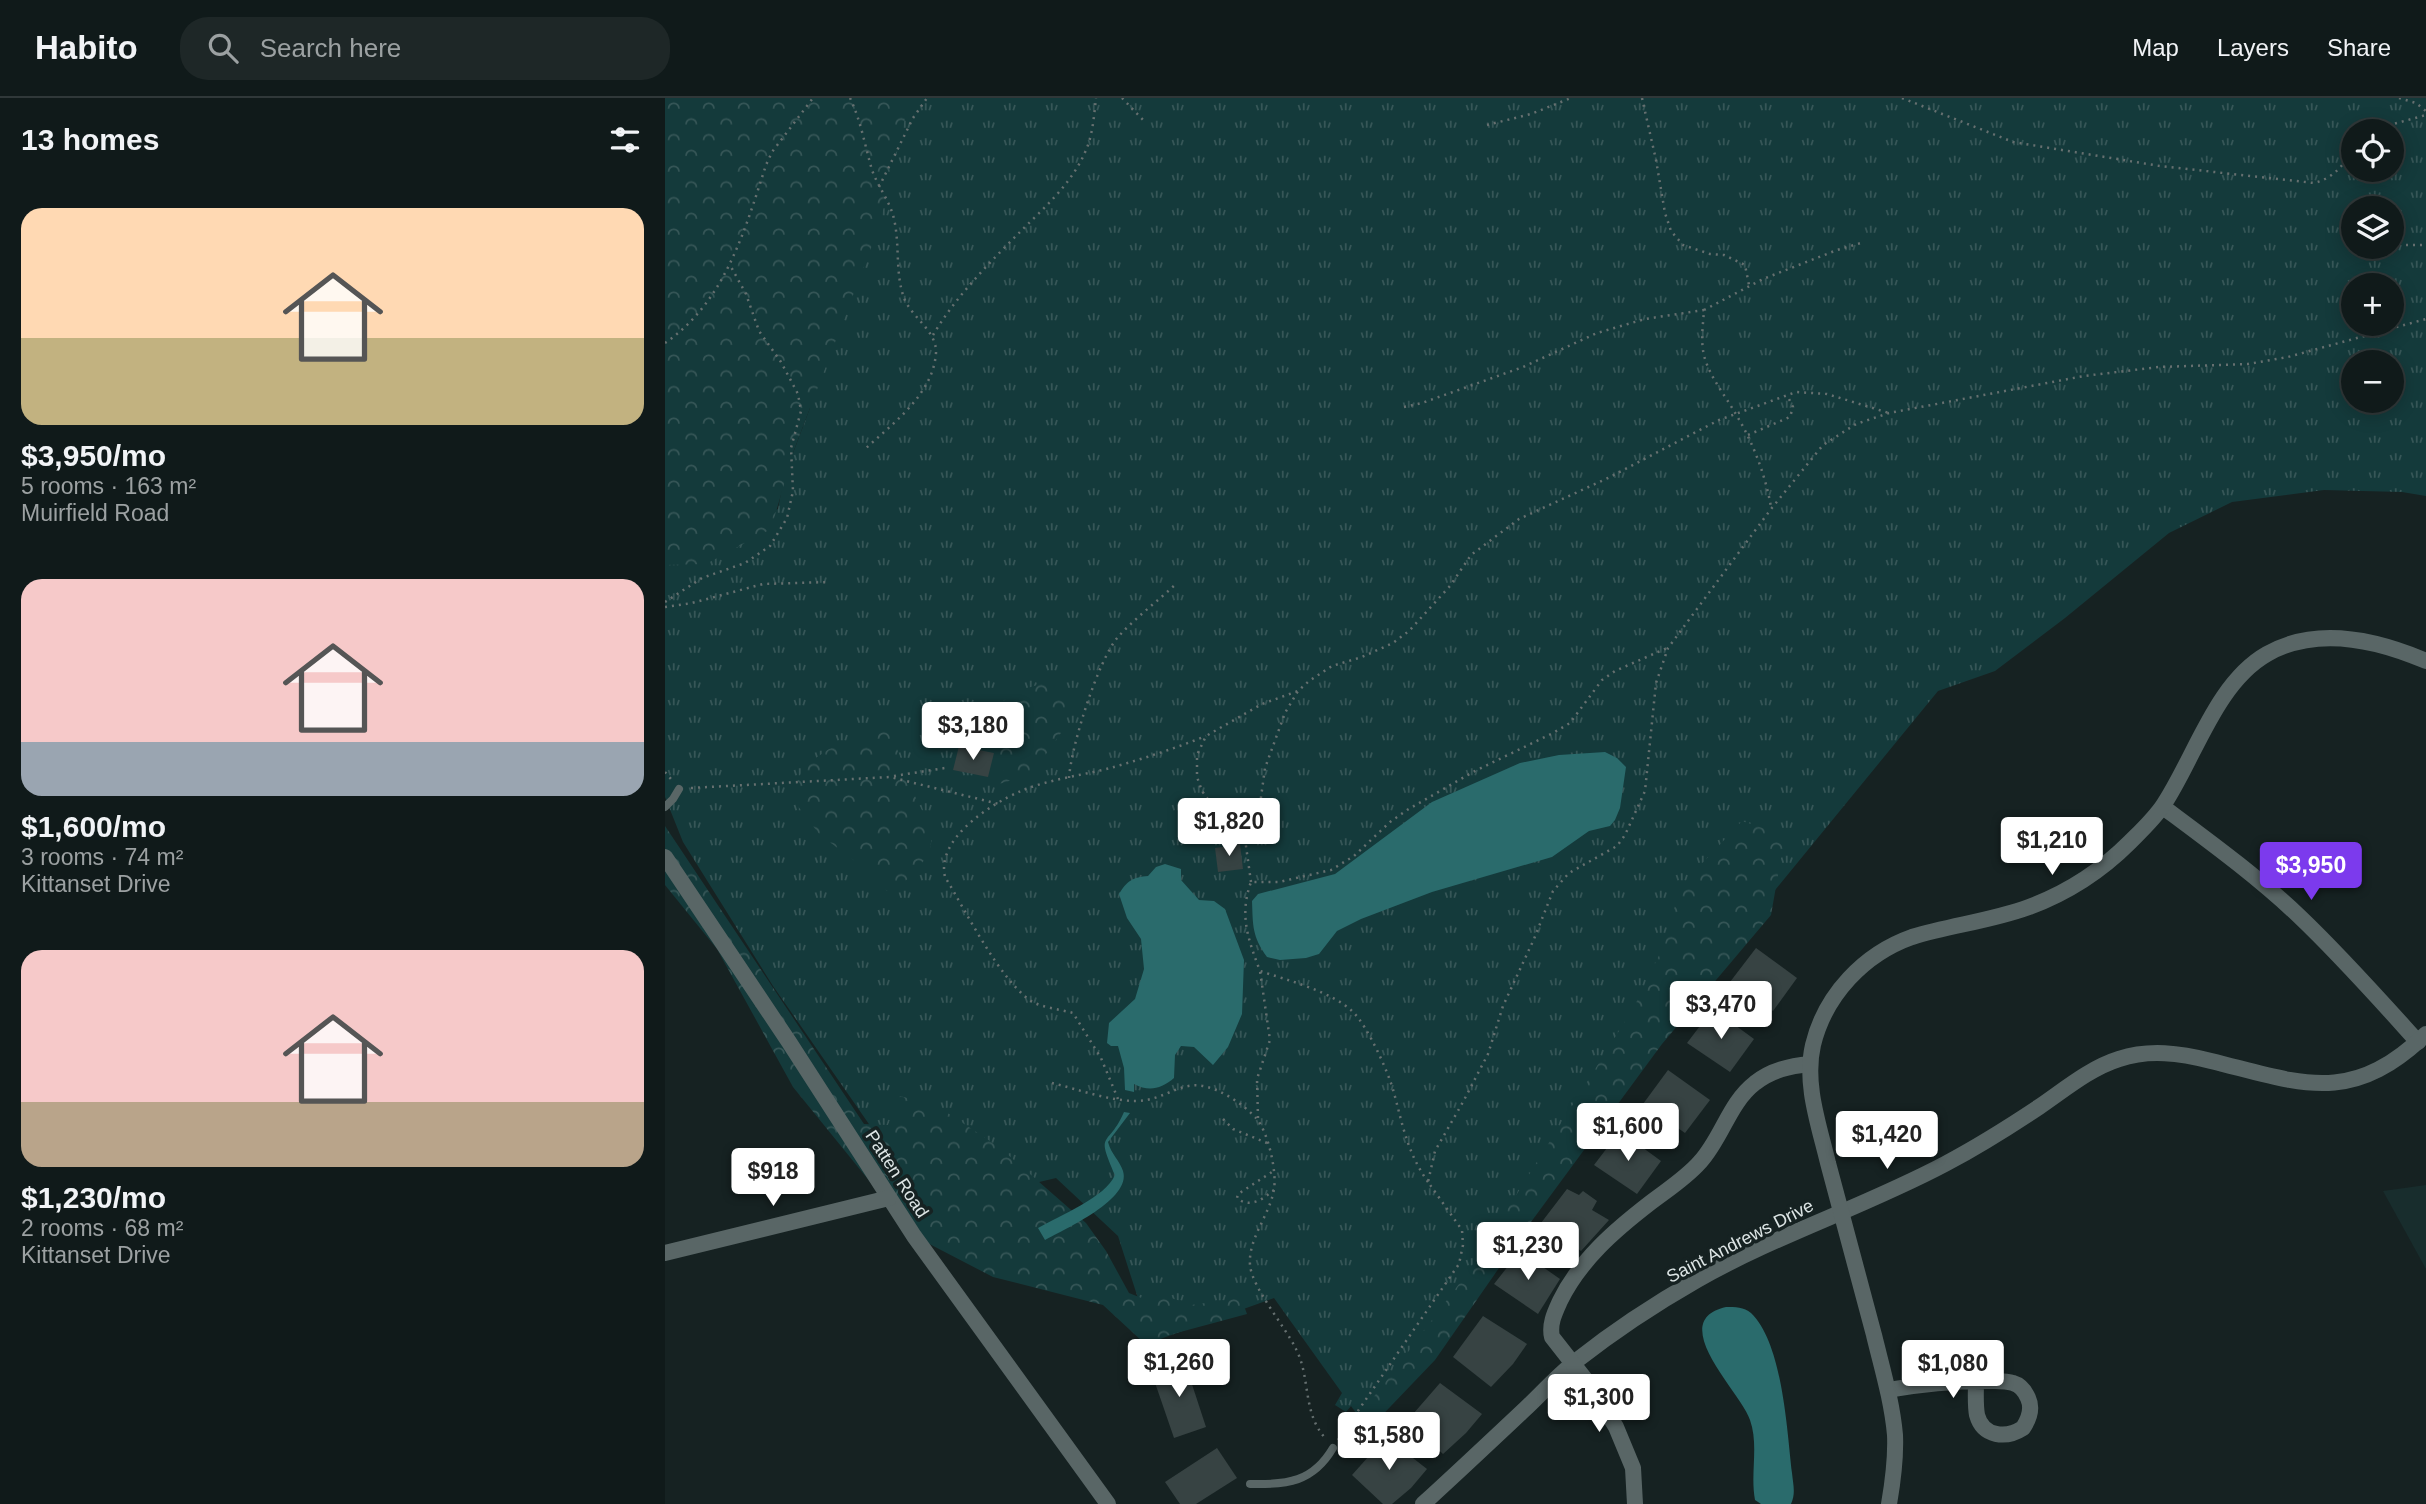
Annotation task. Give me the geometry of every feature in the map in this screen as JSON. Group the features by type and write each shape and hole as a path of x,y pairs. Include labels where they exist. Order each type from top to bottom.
{"street":[{"path":"1889,1504 1895,1462 1888,1390 1815,1108 1810,1064 1814,1043 1830,1004 1855,971 1873,958 1913,937 2006,915 2052,898 2092,875 2113,858 2163,807 2234,683 2267,654 2307,640 2347,639 2386,646 2426,661"},
{"path":"2163,807 2240,864 2300,917 2422,1038"},
{"name":"Patten Road","path":"665,857 927,1254 1108,1504"},
{"name":"Saint Andrews Drive","path":"1423,1504 1574,1362 1631,1321 1698,1280 1769,1244 1944,1164 2024,1117 2095,1070 2118,1059 2146,1053 2169,1053 2193,1056 2290,1081 2336,1084 2360,1079 2380,1069 2422,1038"},
{"path":"1635,1504 1633,1468 1626,1448 1610,1417 1574,1362 1552,1337 1552,1321 1565,1292 1596,1250 1623,1224 1700,1163 1748,1088 1771,1073 1810,1064"},
{"path":"665,1254 889,1198"},
{"path":"1888,1390 1930,1383 1976,1381"}],"lane":[{"path":"665,807 674,799 679,789"},
{"path":"1250,1484 1274,1485 1311,1474 1321,1466 1333,1448"}],"path":[{"path":"665,343 684,330 698,315 730,265 766,165 777,145 813,98"},
{"path":"850,98 879,187 894,216 898,271 905,299 916,318 933,337 936,352 920,394 911,407 864,450"},
{"path":"879,187 913,118 927,98"},
{"path":"933,337 941,323 993,260 1072,175 1086,150 1096,98"},
{"path":"1122,98 1145,122"},
{"path":"1487,125 1531,114 1571,98"},
{"path":"1642,98 1671,231 1683,245 1710,254 1724,255 1745,265 1749,285"},
{"path":"1902,98 2013,142 2160,166 2314,183 2326,180 2341,166"},
{"path":"2399,98 2416,103 2426,113 2404,120"},
{"path":"1404,407 1523,367 1597,333 1645,319 1704,310 1749,285 1861,243"},
{"path":"2404,245 2426,245"},
{"path":"665,605 702,578 745,563 770,546 787,518 793,491 791,448 801,411 798,394 781,362 759,331 747,294 730,265"},
{"path":"1704,310 1704,356 1710,372 1748,435 1767,487 1771,509"},
{"path":"1428,1182 1435,1151 1488,1054 1503,1006 1553,891 1569,873 1617,846 1640,803 1649,767 1656,683 1668,648 1771,509 1823,445 1856,424 1889,413 2113,372 2159,367 2248,364 2288,358 2426,319"},
{"path":"1239,832 1259,812 1265,768 1285,713 1298,691 1332,666 1377,651 1409,631 1450,586 1471,555 1519,519 1608,478 1735,412 1796,392 1827,394 1889,413"},
{"path":"1748,435 1790,417 1793,407 1787,395"},
{"path":"665,605 692,603 763,584 830,582"},
{"path":"1069,779 1070,759 1076,736 1106,654 1117,638 1177,583"},
{"path":"1251,882 1279,882 1331,870 1354,856 1406,810 1473,772 1570,723 1602,680 1615,671 1668,648"},
{"path":"1118,1098 1101,1058 1073,1013 1042,1006 1030,1000 1003,972 945,877 944,863 951,842 965,827 999,804 1033,787 1138,760 1206,736 1262,704 1298,691"},
{"path":"1206,736 1196,755 1197,777 1202,791 1215,809 1239,832 1247,847 1251,882 1244,905 1244,919 1247,938 1260,971 1269,1040 1257,1079 1258,1119 1273,1157 1274,1191 1255,1241 1250,1264 1253,1278 1298,1351 1309,1407 1315,1423 1333,1448 1458,1264 1463,1245 1462,1230 1418,1167 1407,1145 1393,1089 1382,1062 1353,1012 1323,993 1260,971"},
{"path":"665,772 679,789 890,777 945,768"},
{"path":"890,777 999,804"},
{"path":"1052,1083 1138,1101 1184,1086 1206,1086 1229,1097 1258,1119"},
{"path":"1223,1119 1233,1129 1267,1143"},
{"path":"1274,1191 1255,1202 1248,1203 1237,1198 1238,1194 1275,1170"}],"shaded area":[{"path":"1605,752 1626,767 1620,808 1610,826 1589,831 1552,857 1432,892 1361,919 1337,931 1319,954 1280,960 1267,957 1262,950 1254,930 1253,917 1252,901 1258,894 1335,874 1432,802 1520,763 1559,755"},
{"path":"1165,864 1181,869 1181,880 1199,900 1214,901 1225,909 1244,960 1242,1014 1228,1047 1213,1065 1194,1047 1181,1046 1175,1055 1174,1078 1155,1088 1134,1084 1134,1092 1125,1090 1124,1068 1118,1046 1107,1043 1109,1023 1135,999 1144,969 1141,939 1127,918 1119,894 1131,880 1148,876 1156,867"},
{"path":"1124,1112 1130,1113 1108,1142 1123,1171 1123,1182 1117,1192 1095,1212 1045,1240 1038,1228 1092,1198 1110,1183 1115,1175 1105,1145"},
{"path":"2426,1185 2426,1269 2383,1191"},
{"path":"1726,1307 1742,1308 1751,1313 1762,1327 1777,1366 1794,1488 1791,1504 1761,1504 1755,1500 1754,1439 1750,1420 1704,1342 1702,1327 1709,1315"}],"green space":[{"path":"665,98 2426,98 2426,496 2402,492 2324,490 2232,502 2169,533 1995,671 1938,691 1676,1011 1362,1421 1351,1406 1346,1412 1335,1405 1342,1393 1274,1298 1152,1342 1118,1236 1056,1178 964,1200 912,1186 773,986 683,842 665,797 665,561 778,509 784,477 810,408 690,301"},
{"path":"665,98 910,98 879,227 794,450 771,529 706,564 665,565"},
{"path":"1056,679 1072,698 1063,730 1032,774 999,784 1004,768 962,736 973,724 1015,692"},
{"path":"889,728 917,801 933,831 929,854 910,878 887,891 868,871 819,834 791,797 804,766 829,749"},
{"path":"1742,821 1787,836 1771,915 1662,1044 1531,1222 1435,1360 1346,1453 1345,1431 1381,1388 1468,1272 1634,1007 1665,943 1680,887"},
{"path":"665,826 864,1124 888,1125 900,1096 937,1106 999,1147 1086,1223 1106,1251 1129,1293 1154,1303 1163,1295 1191,1305 1241,1298 1247,1314 1143,1342 1103,1305 993,1277 914,1236 793,1087 717,949 665,885"}],"building":[{"path":"959,746 994,753 988,777 953,770"},
{"path":"1240,844 1243,869 1218,872 1215,848"},
{"path":"1756,948 1797,978 1773,1011 1730,982"},
{"path":"1713,1009 1754,1039 1730,1072 1687,1043"},
{"path":"1668,1070 1710,1100 1685,1133 1643,1104"},
{"path":"1620,1131 1661,1161 1637,1194 1594,1165"},
{"path":"1567,1189 1579,1195 1583,1191 1597,1201 1592,1210 1609,1220 1581,1251 1565,1240 1560,1244 1547,1235 1552,1230 1541,1223"},
{"path":"1520,1251 1560,1279 1538,1314 1494,1284"},
{"path":"1483,1316 1527,1344 1513,1364 1491,1387 1453,1357"},
{"path":"1184,1360 1206,1427 1174,1438 1151,1371"},
{"path":"1440,1383 1482,1414 1443,1454 1407,1421"},
{"path":"1386,1437 1427,1469 1411,1488 1392,1504 1383,1504 1352,1475"},
{"path":"1217,1448 1237,1478 1196,1504 1180,1504 1165,1482"}]}
